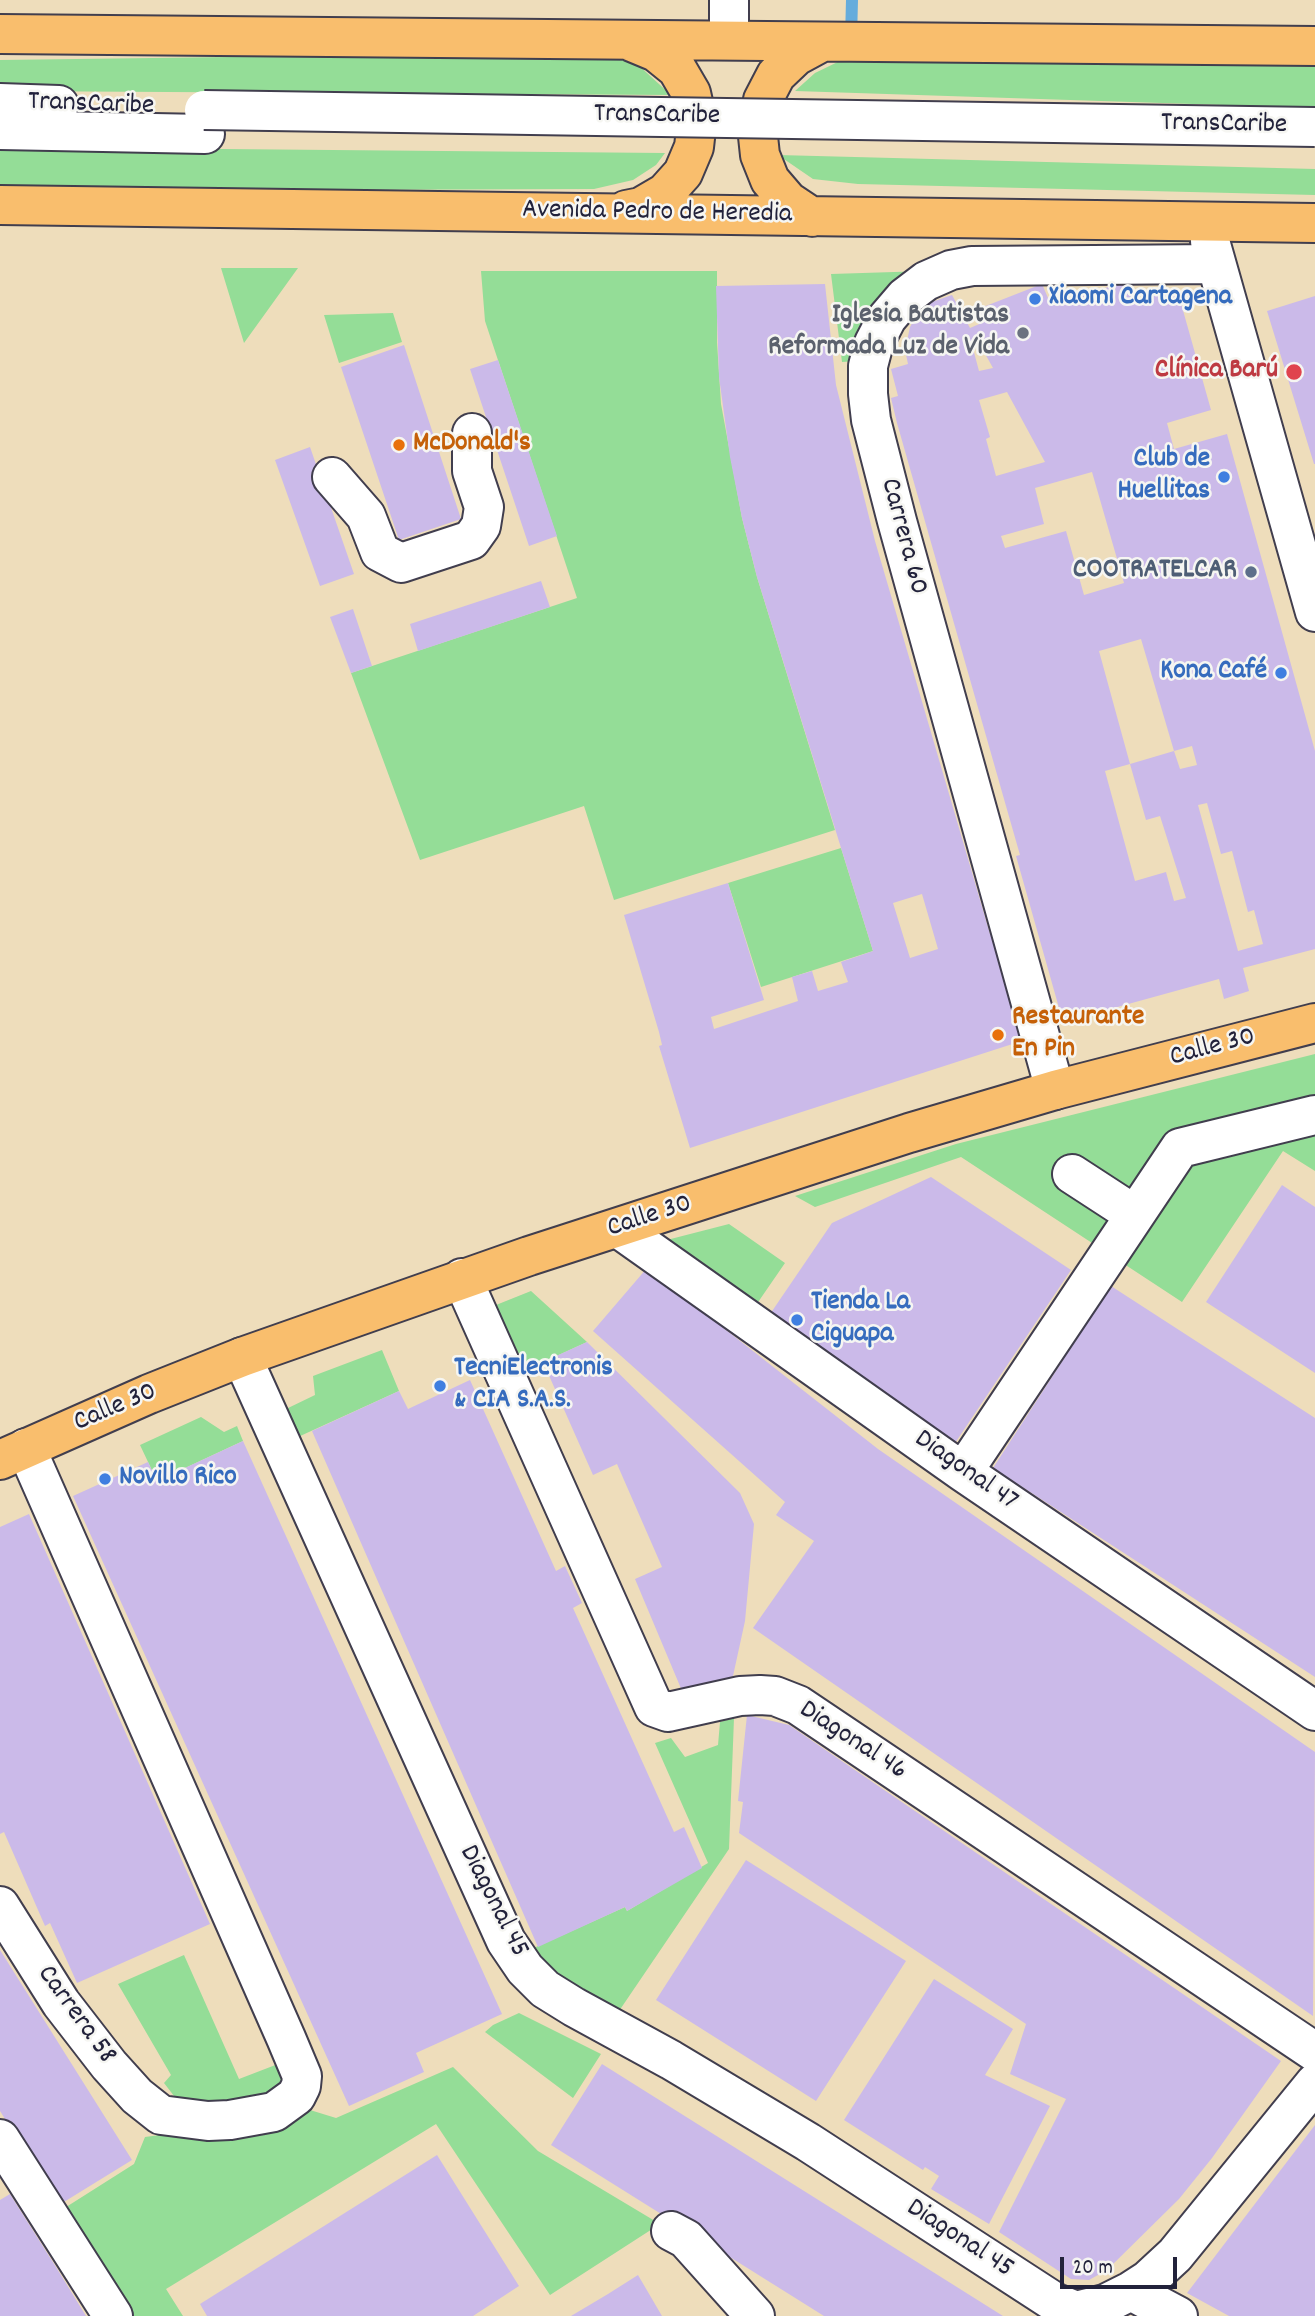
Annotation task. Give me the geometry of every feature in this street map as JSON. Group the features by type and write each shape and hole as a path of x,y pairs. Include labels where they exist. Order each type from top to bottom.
{"main road":[{"path":"0,34 1315,46"},
{"path":"614,213 641,207 665,193 683,173 694,147 697,120 691,93 677,69 656,51 630,41"},
{"path":"812,217 788,201 770,180 760,155 757,127 763,100 776,75 796,56 820,43"},
{"name":"Avenida Pedro de Heredia","path":"0,205 1315,223"},
{"name":"Calle 30","path":"13,1454 149,1394 242,1357 462,1278 909,1133 1055,1090 1315,1023"}],"street":[{"path":"729,0 729,40"},
{"name":"TransCaribe","path":"0,103 205,122 1315,152"},
{"name":"TransCaribe","path":"0,130 205,122 1315,127"},
{"path":"1204,222 1315,612"},
{"name":"Carrera 60","path":"1055,1090 897,521 871,420 868,366 874,343 905,297 926,281 951,270 972,267 1216,264"},
{"path":"332,477 366,516 380,552 401,563 471,540 481,526 484,507 472,471 472,433"},
{"path":"963,1472 1180,1148 1315,1115"},
{"path":"1072,1174 1135,1216"},
{"name":"Diagonal 47","path":"618,1228 963,1472 1315,1711"},
{"name":"Diagonal 46","path":"462,1278 654,1707 668,1713 740,1696 760,1695 775,1696 798,1705 1315,2052"},
{"name":"Diagonal 45","path":"242,1357 500,1929 525,1969 545,1989 808,2142 1074,2314"},
{"name":"Carrera 58","path":"0,1906 61,2003 136,2096 161,2115 208,2121 230,2120 274,2112 296,2096 302,2076 13,1454"},
{"path":"1074,2314 1105,2304 1131,2291 1163,2267 1187,2242 1315,2083"},
{"path":"0,2139 113,2316"},
{"path":"671,2231 686,2239 755,2316"},
{"path":"1131,2291 1178,2316"}],"green space":[{"path":"611,52 636,63 671,95 0,91 0,60"},
{"path":"872,54 1315,66 1315,108 795,91 815,73 848,57"},
{"path":"0,147 665,153 656,165 633,180 594,189 0,191"},
{"path":"778,155 1315,169 1315,195 858,184 813,179"},
{"path":"221,268 298,268 244,343"},
{"path":"481,271 717,271 717,342 721,404 742,518 757,577 835,830 614,900 584,806 420,860 351,673 577,598 485,321"},
{"path":"926,271 857,361 842,362 831,274"},
{"path":"393,313 402,342 339,363 324,315"},
{"path":"841,848 873,951 761,987 728,883"},
{"path":"1315,1054 1315,1171 1283,1151 1182,1302 961,1157 815,1207 795,1196 956,1144"},
{"path":"729,1224 785,1263 754,1308 659,1242"},
{"path":"531,1291 587,1342 526,1370 496,1305"},
{"path":"382,1350 399,1391 298,1437 286,1409 315,1395 313,1376"},
{"path":"201,1417 224,1432 237,1426 243,1441 157,1481 140,1445"},
{"path":"734,1718 729,1849 617,2014 574,1992 527,1951 625,1907 627,1911 708,1863 655,1743 671,1738 685,1757 718,1745 720,1722"},
{"path":"184,1955 239,2079 278,2064 288,2070 277,2095 194,2112 181,2105 164,2083 171,2075 118,1984"},
{"path":"519,2013 601,2054 573,2098 485,2032 493,2025"},
{"path":"453,2067 538,2151 660,2224 550,2295 436,2124 166,2289 183,2316 129,2316 63,2209 134,2164 145,2137 272,2120 310,2110 336,2118"}],"building":[{"path":"1127,281 1133,301 1177,289 1211,410 1167,423 1174,449 1227,434 1315,751 1315,949 1243,968 1249,991 1224,999 1219,979 1063,1022 1016,856 1020,855 891,398 898,396 891,369 908,364 905,350 910,327 929,303 952,295 970,328 984,322 978,309 1042,284 1051,305","holes":["979,343 993,368 979,371 972,345","1007,392 1045,462 996,476 986,439 990,437 979,400","1092,472 1124,583 1084,595 1066,531 1005,548 1001,536 1044,524 1035,488","1141,639 1174,751 1130,764 1099,651","1192,746 1197,765 1180,769 1174,751","1130,764 1146,820 1160,816 1186,898 1174,901 1166,872 1135,881 1105,771","1207,803 1221,854 1232,851 1248,912 1254,910 1263,944 1238,951 1198,805"]},
{"path":"825,284 836,385 875,541 990,934 997,931 1028,1039 690,1148 624,915 728,883 764,1000 711,1017 714,1029 798,1001 792,977 812,971 818,991 848,982 841,962 873,951 757,577 742,518 719,377 716,286","holes":["922,894 938,949 910,958 893,903"]},
{"path":"1315,296 1315,464 1314,464 1267,311"},
{"path":"404,345 461,519 399,540 341,367"},
{"path":"498,360 557,536 529,546 470,369"},
{"path":"310,447 354,574 320,586 275,460"},
{"path":"541,581 550,607 418,651 410,624"},
{"path":"353,609 372,666 351,673 330,617"},
{"path":"931,1177 1071,1270 953,1446 766,1320 832,1223"},
{"path":"1282,1185 1315,1207 1315,1373 1206,1302"},
{"path":"647,1268 878,1449 1315,1752 1313,2016 753,1628 814,1541 776,1515 785,1502 593,1331"},
{"path":"1111,1286 1315,1418 1315,1677 993,1468"},
{"path":"587,1342 740,1493 754,1524 745,1621 733,1676 685,1698 635,1579 662,1567 617,1464 593,1475 543,1362"},
{"path":"470,1380 556,1571 565,1566 582,1603 573,1608 674,1832 684,1827 702,1868 627,1911 625,1907 538,1947 312,1431 399,1391 408,1409"},
{"path":"243,1441 502,2014 416,2053 424,2072 349,2106 73,1496 148,1462 157,1481"},
{"path":"29,1514 210,1924 77,1983 50,1923 45,1926 4,1832 0,1834 0,1527"},
{"path":"747,1715 789,1725 1281,2061 1212,2158 1179,2199 1107,2270 1089,2280 1071,2279 999,2232 1066,2099 1010,2074 1026,2024 739,1833 743,1802 738,1801"},
{"path":"746,1860 906,1961 816,2101 656,2000"},
{"path":"0,1950 132,2160 59,2205 0,2111"},
{"path":"934,1979 1013,2029 985,2075 1050,2106 989,2224 931,2189 939,2176 925,2167 923,2170 844,2120"},
{"path":"602,2064 1003,2316 824,2316 551,2145"},
{"path":"1315,2125 1315,2316 1229,2316 1187,2293"},
{"path":"437,2155 519,2286 473,2316 207,2316 200,2304"},
{"path":"10,2194 86,2316 0,2316 0,2200"},
{"path":"638,2275 662,2316 571,2316 608,2294"}],"waterway":[{"path":"851,39 852,0"}],"place":[{"name":"Xiaomi Cartagena","path":"1035,299"},
{"name":"Iglesia Bautistas Reformada Luz de Vida","path":"1023,333"},
{"name":"Clínica Barú","path":"1294,372"},
{"name":"McDonald's","path":"399,445"},
{"name":"Club de Huellitas","path":"1224,477"},
{"name":"COOTRATELCAR","path":"1251,572"},
{"name":"Kona Café","path":"1281,673"},
{"name":"Restaurante En Pin","path":"998,1035"},
{"name":"Tienda La Ciguapa","path":"797,1320"},
{"name":"TecniElectronis & CIA S.A.S.","path":"440,1386"},
{"name":"Novillo Rico","path":"105,1479"}]}
